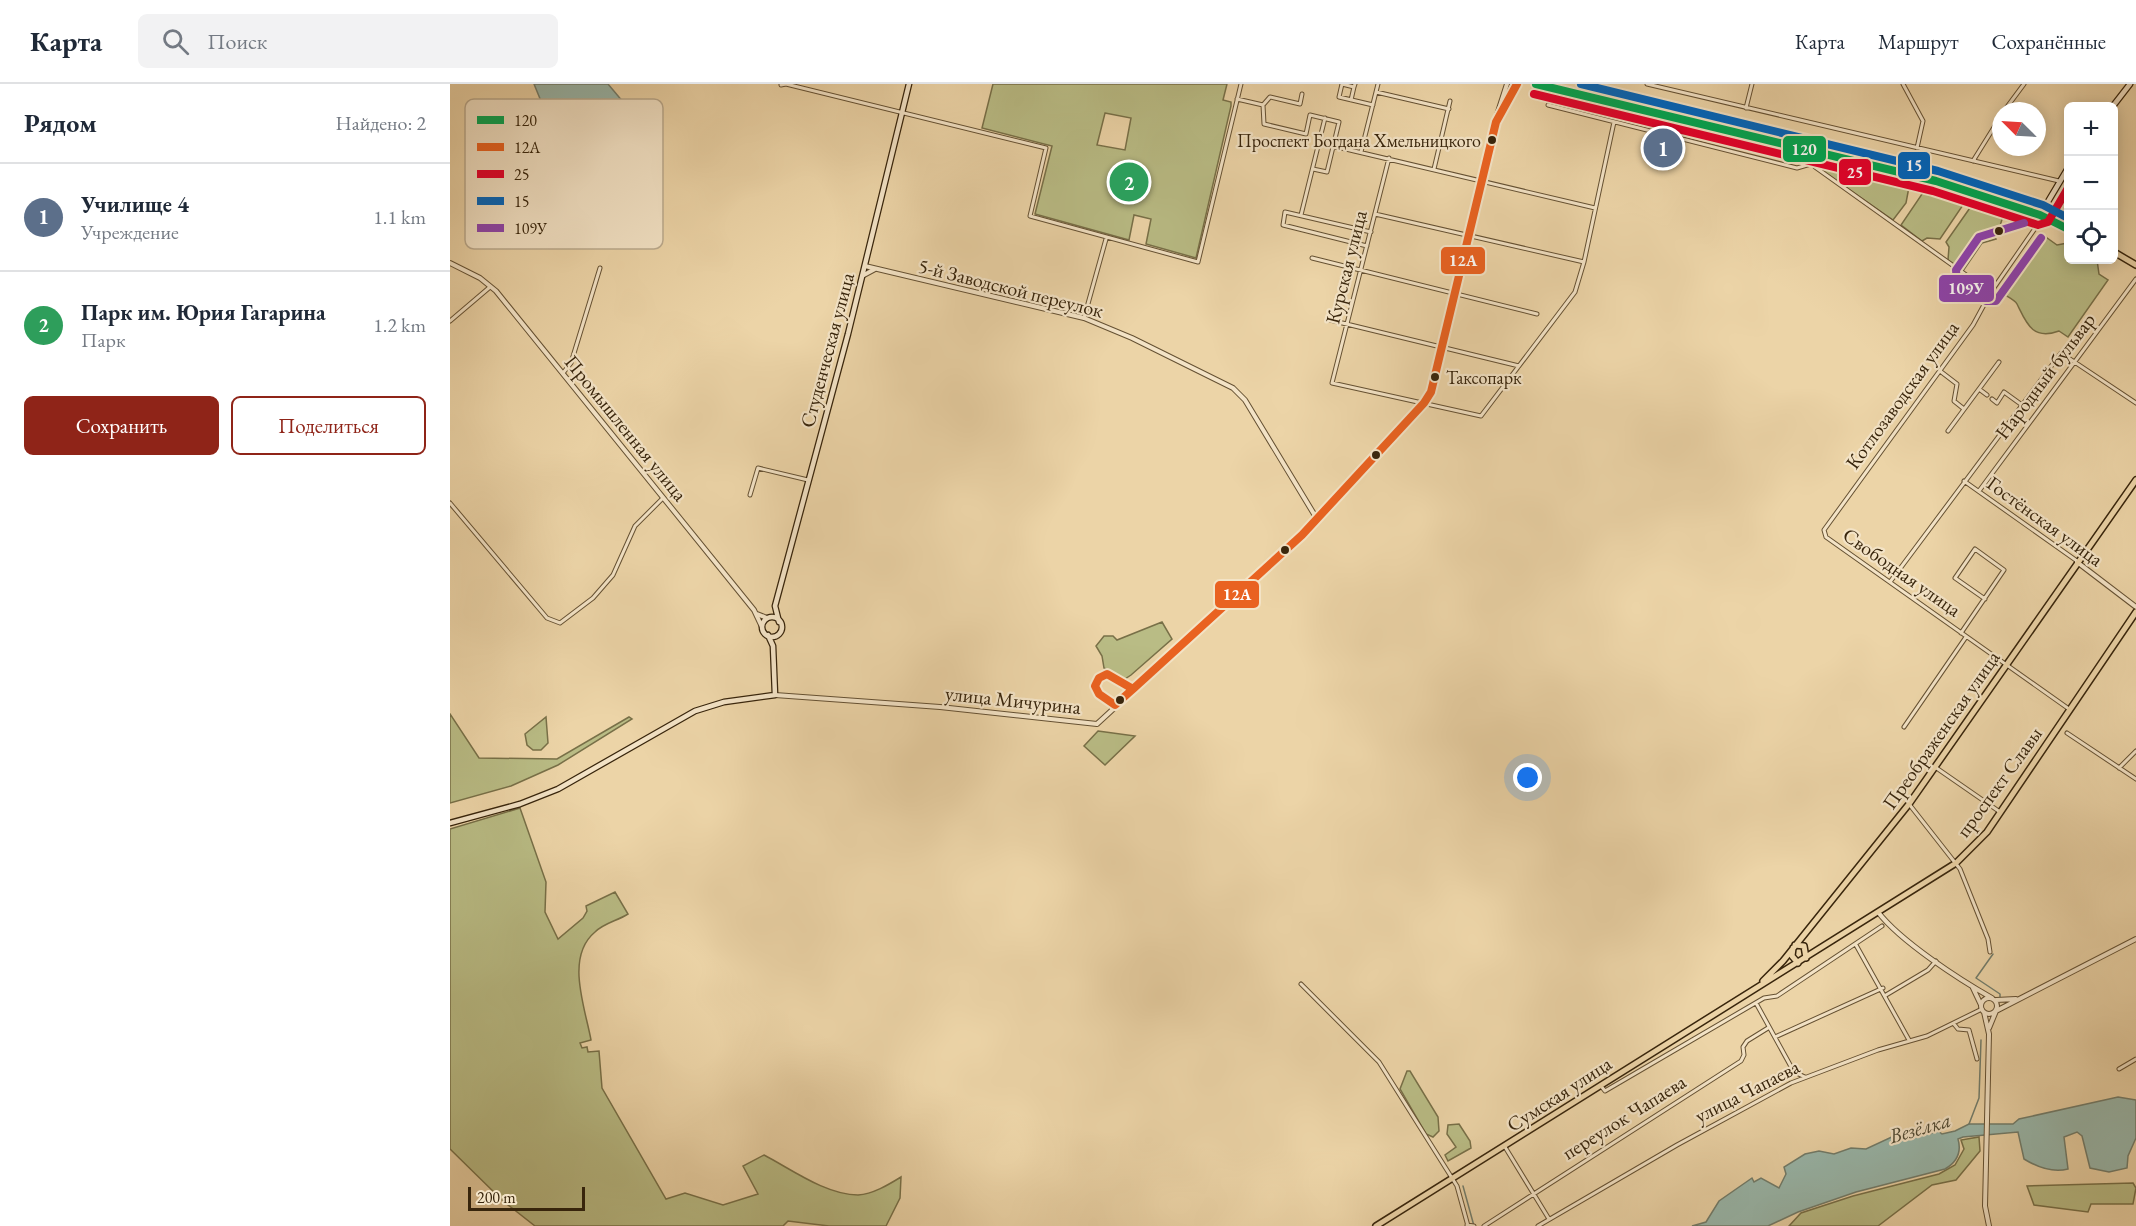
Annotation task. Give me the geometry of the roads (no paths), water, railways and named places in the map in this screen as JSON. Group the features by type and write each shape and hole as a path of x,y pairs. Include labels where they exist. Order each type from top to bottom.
{"main road":[{"name":"Студенческая улица","path":"779,622 775,606 865,266 909,84"},
{"path":"1536,84 1936,181 2039,215 2064,227"},
{"path":"2116,102 2130,84"},
{"path":"2039,215 2064,174"},
{"path":"2118,254 2136,265"},
{"name":"Преображенская улица","path":"1757,987 1794,946 1909,804 2077,561 2136,480"},
{"path":"775,606 762,627 773,646 776,695"},
{"name":"проспект Славы","path":"1757,987 1956,862 1976,844 2136,610"},
{"path":"767,618 779,622 782,630 773,646"},
{"path":"768,635 777,636"},
{"name":"улица Мичурина","path":"450,823 520,804 558,789 695,711 724,702 776,695"},
{"path":"1798,963 1792,956 1794,946 1804,946 1806,958"},
{"name":"Сумская улица","path":"1376,1226 1757,987"}],"street":[{"path":"780,86 784,84 1046,148 1030,216 1107,239 1198,262 1240,84"},
{"path":"1351,100 1354,86 1342,84 1339,97 1351,100 1373,105"},
{"path":"1361,152 1378,84"},
{"path":"1496,122 1507,84"},
{"name":"улица Мичурина","path":"776,695 940,707 1097,724 1257,579 1317,519 1424,403 1431,392 1443,346 1496,122 1517,84"},
{"path":"1647,84 2059,181"},
{"path":"1746,108 1752,84"},
{"path":"1903,84 1923,121 1917,148"},
{"path":"2011,102 2024,84"},
{"path":"1376,92 1449,109"},
{"path":"1302,94 1300,104 1270,97 1263,105 1264,124 1306,134 1310,115 1339,122 1327,172 1313,169"},
{"path":"1237,99 1263,105"},
{"path":"1434,168 1450,101"},
{"path":"1548,105 1797,168 1814,163"},
{"path":"1301,215 1325,118"},
{"path":"1424,403 1481,416 1575,292 1584,262 1614,122"},
{"path":"1973,162 1992,131"},
{"path":"1333,146 1434,168 1595,208"},
{"path":"1814,153 1815,167 1830,179 1991,292"},
{"name":"Курская улица","path":"1389,158 1332,383 1424,403"},
{"path":"1367,246 1283,225 1286,212 1371,232"},
{"path":"1376,214 1584,262"},
{"name":"Котлозаводская улица","path":"1824,530 1973,325 1991,292 2032,232 2039,215"},
{"path":"1084,318 1107,239"},
{"path":"1312,258 1537,314"},
{"name":"Промышленная улица","path":"450,263 490,287 757,614 762,627"},
{"name":"5-й Заводской переулок","path":"865,266 1084,318 1132,338 1233,388 1245,400 1317,519"},
{"path":"562,373 571,363 600,268"},
{"path":"862,276 876,269"},
{"name":"Народный бульвар","path":"1978,491 2136,279"},
{"path":"450,321 490,287"},
{"path":"1330,320 1519,366"},
{"name":"Народный бульвар","path":"1890,582 2061,353 2075,362"},
{"path":"1948,431 1999,362"},
{"path":"2075,362 2136,403"},
{"path":"1939,371 1957,384 1954,401 1964,409"},
{"path":"1979,389 1987,395"},
{"path":"1992,399 1996,403 2004,392 2022,405"},
{"path":"750,495 758,468 808,480"},
{"name":"Гостёнская улица","path":"1964,480 2077,561 2136,610"},
{"path":"450,503 547,618 555,623 566,621 607,582 617,567 635,526 663,498"},
{"name":"Свободная улица","path":"1824,530 1826,537 2068,709"},
{"path":"1961,633 2004,570 1975,549 1955,578 1984,599"},
{"path":"757,614 767,618"},
{"name":"Свободная улица","path":"1904,727 1966,637"},
{"path":"2067,733 2136,779"},
{"path":"2119,768 2136,751"},
{"path":"1935,766 2000,812"},
{"path":"1909,804 1956,862 1988,939 1990,952"},
{"path":"1878,912 1886,922 1936,961 1994,999"},
{"path":"1601,1086 1605,1091 1764,998 1777,996 1857,945 1882,926"},
{"path":"1982,1009 1988,1014 1996,1011 2136,939"},
{"path":"1857,945 1883,988 1909,1040"},
{"path":"1886,995 1928,970 1936,961"},
{"path":"1301,984 1379,1062 1453,1179 1467,1225 1474,1226"},
{"path":"1973,987 1989,1029 1985,1206 1989,1226"},
{"path":"1775,1037 1883,988"},
{"path":"1982,1009 1985,999 2020,999"},
{"path":"1989,1029 1996,1011 1994,999"},
{"path":"1756,1003 1794,1072 1806,1077"},
{"name":"улица Чапаева","path":"1538,1226 1677,1144 1791,1083 1954,1024 1982,1009"},
{"path":"1954,1024 1958,1029 1969,1030 1977,1059"},
{"name":"переулок Чапаева","path":"1484,1226 1533,1192 1741,1061 1744,1055 1743,1047 1768,1028"},
{"path":"1688,1032 1692,1040"},
{"path":"2119,1069 2136,1059"},
{"path":"1791,1083 1794,1072"},
{"path":"1505,1147 1549,1219"}],"waterway":[{"path":"1993,954 1976,978 2000,994 2000,998"},
{"path":"1969,1124 1979,1098 1981,1040"},
{"path":"1463,1186 1474,1226"}],"place":[{"name":"Проспект Богдана Хмельницкого","path":"1492,140"},
{"name":"Училище 4","path":"1663,148"},
{"name":"Парк им. Юрия Гагарина","path":"1129,182"},
{"name":"Таксопарк","path":"1435,377"}],"water label":[{"name":"Везёлка","path":"1920,1128"}]}
